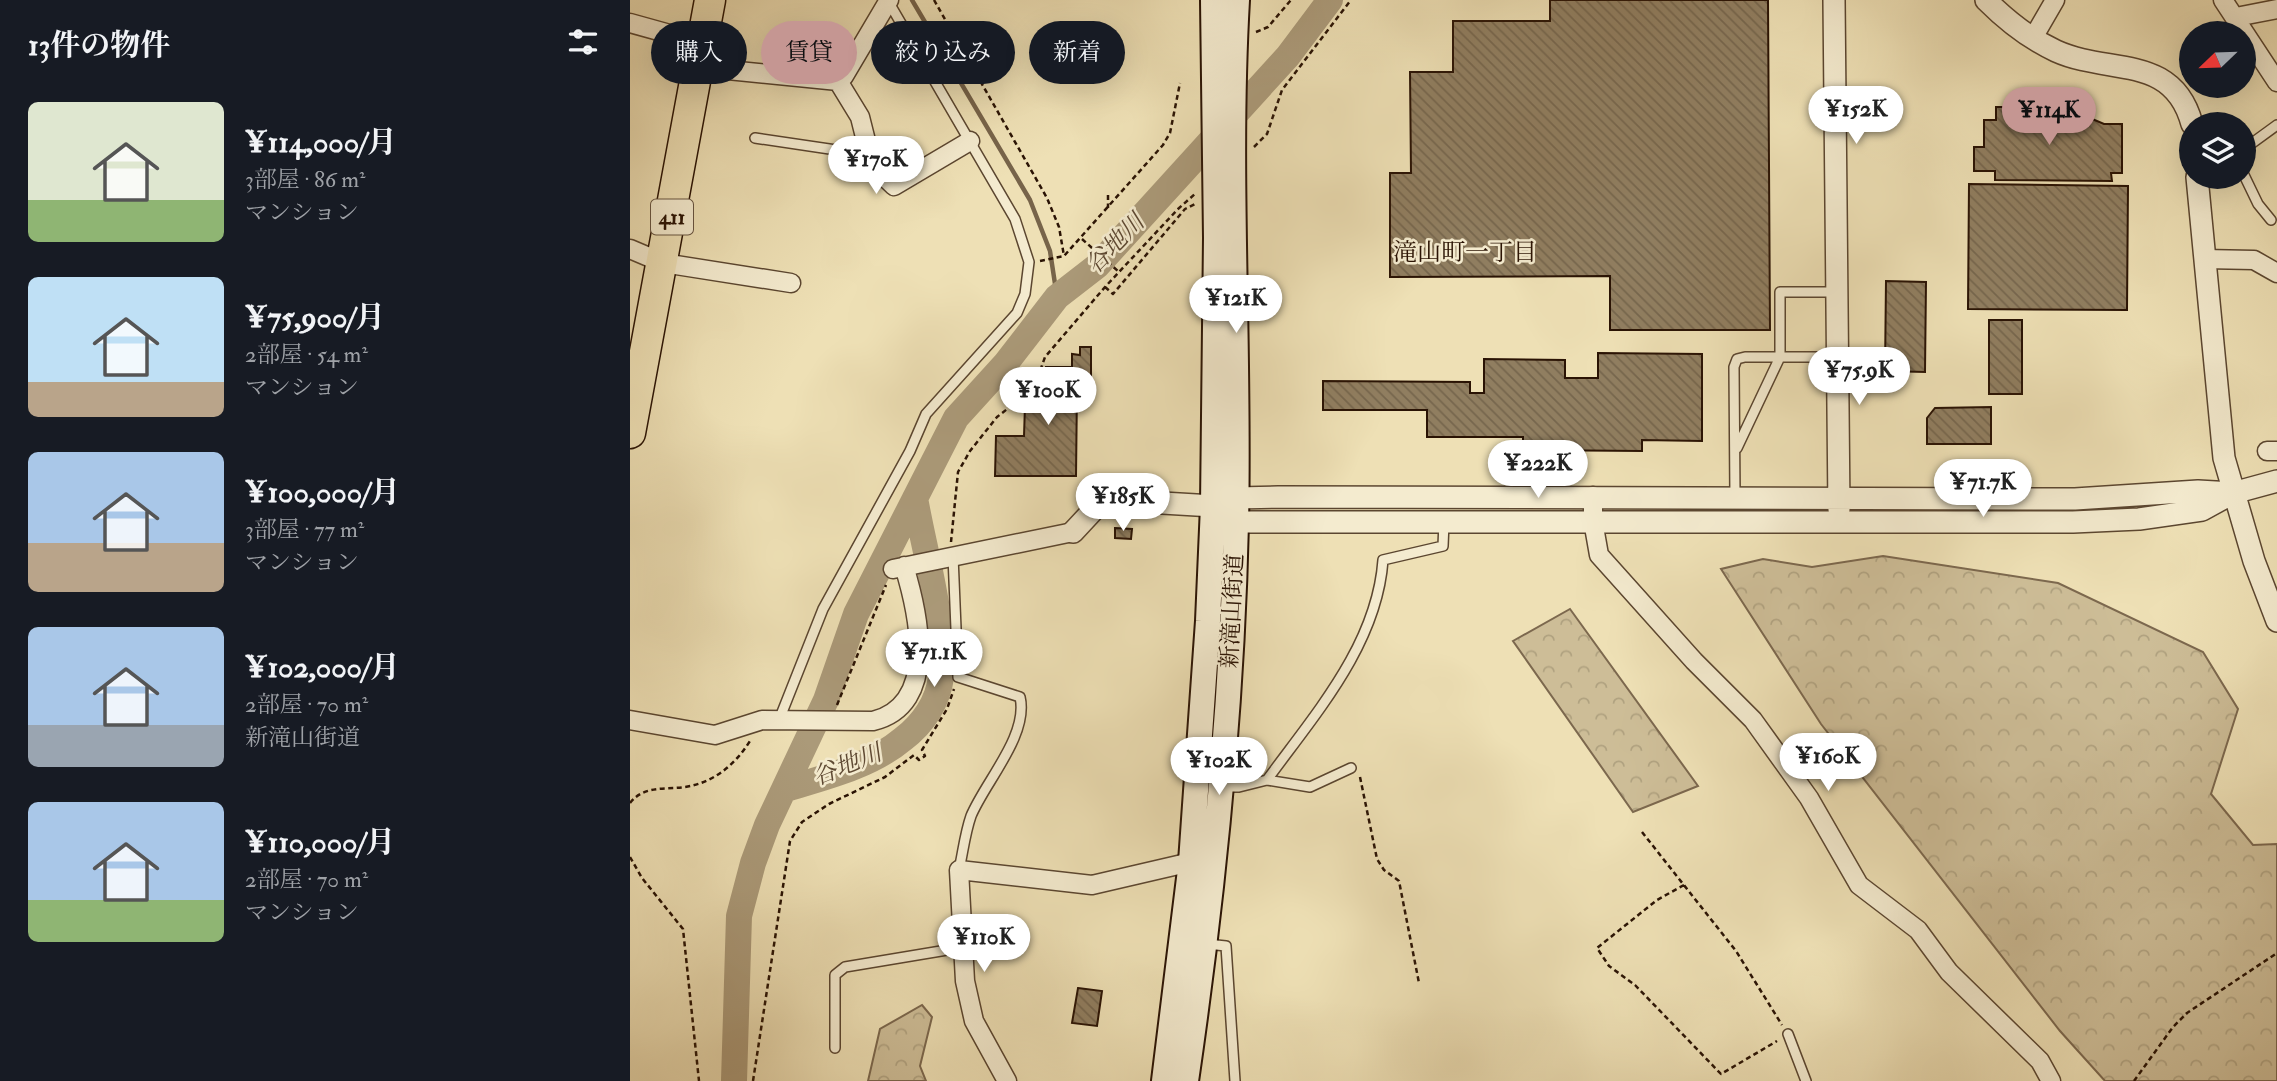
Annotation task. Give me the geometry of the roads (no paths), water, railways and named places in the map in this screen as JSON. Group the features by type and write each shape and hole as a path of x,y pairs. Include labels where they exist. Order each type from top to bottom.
{"highway":[{"name":"411","path":"706,21 710,0"},
{"name":"411","path":"630,433 695,84"}],"main road":[{"path":"1213,0 1221,170"},
{"path":"1221,170 1235,63 1237,0"},
{"name":"新滝山街道","path":"1186,1081 1205,944 1221,787 1229,509 1221,170"},
{"name":"新滝山街道","path":"1164,1081 1191,862 1206,657 1229,509 1221,170"}],"street":[{"path":"1834,0 1839,522"},
{"path":"1986,0 2033,38 2056,51 2087,62 2139,70 2162,78 2181,98 2187,112"},
{"path":"2033,38 2055,0"},
{"path":"2223,0 2275,76"},
{"path":"857,54 888,1"},
{"path":"2236,17 2277,9"},
{"path":"630,23 651,33"},
{"path":"840,84 860,117 872,164 894,186 970,141"},
{"path":"2198,189 2224,458 2233,493 2277,621"},
{"path":"630,248 663,263 791,283"},
{"path":"2204,259 2254,260 2277,273"},
{"path":"630,720 715,736 775,720 873,721 891,717 905,704 916,684 919,655 914,596 905,566 1073,532 1105,500 1444,522 2039,522 2139,519 2202,510 2233,493 2277,481"},
{"path":"1229,509 1593,496 2075,499 2198,491 2233,493"},
{"path":"1593,496 1593,521 1599,555 1694,661 1753,720 1809,798 1859,885 1918,930 1949,972 2040,1061 2051,1081"},
{"path":"1007,1081 974,1021 965,981 959,870 1092,885 1191,862"}],"lane":[{"path":"775,720 829,598 910,452 926,414 1017,313 1025,294 1029,262 1015,219 888,1"},
{"path":"2256,140 2277,125"},
{"path":"755,138 870,155"},
{"path":"2251,189 2258,204 2271,220"},
{"path":"1735,453 1780,357 1780,292 1838,292"},
{"path":"1735,498 1734,367 1737,359 1838,357"},
{"path":"1267,780 1348,668 1381,590 1383,561 1443,546 1444,522"},
{"path":"948,557 958,677 1020,696 1023,708 1002,764 970,819 959,870"},
{"path":"1221,787 1240,787 1267,780 1310,787 1351,768"},
{"path":"1205,944 1226,946 1235,1081"},
{"path":"835,1048 835,975 845,967 965,947"},
{"path":"1788,1034 1806,1081"}],"waterway":[{"path":"912,0 1030,200 1050,251 1057,297"},
{"name":"谷地川","path":"734,1081 739,916 753,863 767,825 826,700 856,614 956,418 1006,363 1057,297 1097,266 1288,56 1330,0"},
{"name":"谷地川","path":"786,789 848,770 877,757 910,733 933,704 941,677 940,634 915,498"}],"district":[{"name":"滝山町一丁目","path":"1465,252"}]}
